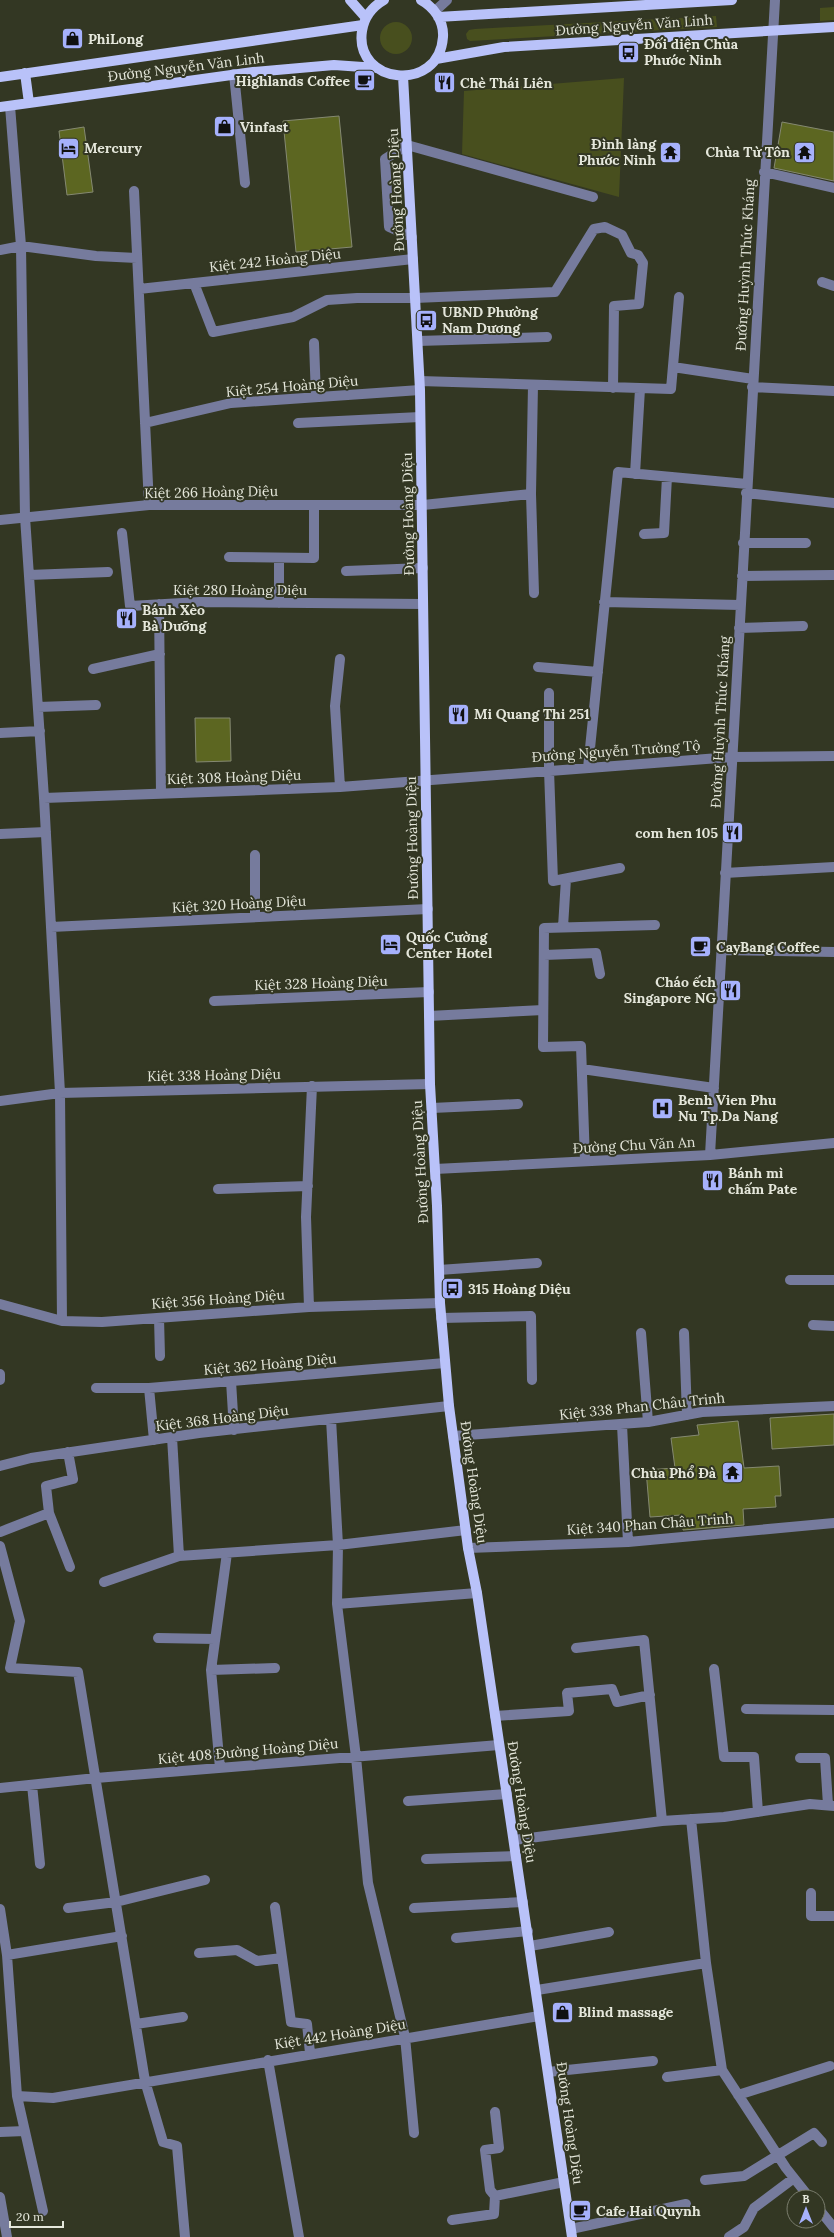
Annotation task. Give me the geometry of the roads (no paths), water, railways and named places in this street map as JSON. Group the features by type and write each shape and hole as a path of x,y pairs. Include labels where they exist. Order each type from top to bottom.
{"main road":[{"path":"350,0 364,22"},
{"path":"384,0 373,8 364,22 362,44 365,53 377,68 394,76 404,76 422,72 436,59 440,51 443,34 437,14 421,0"},
{"name":"Đường Nguyễn Văn Linh","path":"437,14 599,4 732,0"},
{"name":"Đường Nguyễn Văn Linh","path":"0,77 364,22"},
{"name":"Đường Nguyễn Văn Linh","path":"436,59 504,47 834,27"},
{"name":"Đường Nguyễn Văn Linh","path":"5,106 234,74 334,65 377,68"},
{"path":"25,73 29,103"},
{"name":"Đường Hoàng Diệu","path":"404,76 420,386 423,505 425,780 430,1084 441,1318 449,1406 468,1548 477,1593 572,2233"}],"street":[{"path":"437,14 447,0"},
{"path":"669,0 674,3 674,0"},
{"name":"Đường Huỳnh Thúc Kháng","path":"710,1155 746,489 775,0"},
{"path":"234,74 245,183"},
{"path":"5,106 21,246 25,516 52,927 60,1093 62,1321"},
{"path":"412,237 390,227 385,159 407,145 593,197"},
{"path":"764,172 834,188"},
{"path":"134,191 149,505"},
{"path":"194,283 213,332 293,317 327,300 555,292 594,229 605,227 622,235 631,253 638,255 643,263 639,304 614,306 613,388"},
{"path":"0,250 21,246 96,256 137,258"},
{"name":"Kiệt 242 Hoàng Diệu","path":"139,289 413,259"},
{"path":"822,282 834,286"},
{"path":"679,297 673,367 752,383 834,391"},
{"path":"418,341 547,337"},
{"path":"314,343 316,397"},
{"name":"Kiệt 254 Hoàng Diệu","path":"145,423 231,403 316,397 420,386 533,385 671,389 673,367"},
{"path":"533,385 531,494 534,593"},
{"path":"635,474 640,389"},
{"path":"298,423 420,417"},
{"path":"588,768 618,472 667,477 834,503"},
{"path":"644,534 664,533 667,477"},
{"name":"Kiệt 266 Hoàng Diệu","path":"0,520 25,516 149,505 423,505 531,494"},
{"path":"229,557 314,558 314,505"},
{"name":"Kiệt 280 Hoàng Diệu","path":"122,533 130,606 200,602 423,604"},
{"path":"744,543 806,544"},
{"path":"279,558 279,603"},
{"path":"346,571 423,568"},
{"path":"30,575 108,572"},
{"path":"742,576 834,575"},
{"path":"604,602 740,605"},
{"path":"159,604 161,794"},
{"path":"739,628 803,626"},
{"path":"93,669 160,654"},
{"path":"340,659 335,706 340,787"},
{"path":"538,667 598,672"},
{"path":"549,693 549,770 554,881 620,868"},
{"path":"38,707 96,705"},
{"path":"0,733 40,731"},
{"name":"Đường Nguyễn Trường Tộ","path":"425,780 732,757 834,756"},
{"name":"Kiệt 308 Hoàng Diệu","path":"44,798 340,787 425,780"},
{"path":"0,834 46,832"},
{"path":"255,855 255,917"},
{"path":"726,873 834,867"},
{"path":"563,927 566,879"},
{"name":"Kiệt 320 Hoàng Diệu","path":"52,927 428,909"},
{"path":"585,1161 581,1046 543,1047 544,928 655,925"},
{"path":"721,950 834,952"},
{"path":"544,955 596,953 600,974"},
{"name":"Kiệt 328 Hoàng Diệu","path":"214,1001 429,992"},
{"path":"429,1016 543,1010"},
{"path":"582,1069 714,1088"},
{"name":"Kiệt 338 Hoàng Diệu","path":"0,1101 60,1093 430,1084"},
{"path":"309,1307 306,1217 312,1086"},
{"path":"432,1108 518,1104"},
{"name":"Đường Chu Văn An","path":"435,1169 710,1155 834,1143"},
{"path":"218,1189 308,1186"},
{"path":"439,1270 537,1263"},
{"path":"790,1280 834,1280"},
{"name":"Kiệt 356 Hoàng Diệu","path":"0,1304 62,1321 102,1322 309,1307 440,1303"},
{"path":"441,1318 531,1316 532,1380"},
{"path":"159,1318 160,1356"},
{"path":"813,1325 834,1326"},
{"path":"641,1333 648,1422"},
{"path":"684,1333 686,1415"},
{"name":"Kiệt 362 Hoàng Diệu","path":"96,1388 149,1388 445,1363"},
{"path":"0,1374 0,1380"},
{"path":"231,1381 234,1430"},
{"path":"149,1388 154,1440"},
{"name":"Kiệt 368 Hoàng Diệu","path":"0,1466 31,1458 172,1437 449,1406"},
{"name":"Kiệt 338 Phan Châu Trinh","path":"453,1436 648,1422 702,1412 834,1406"},
{"path":"331,1419 338,1545 337,1604 356,1757 368,1883 405,2038 414,2133"},
{"path":"622,1424 628,1542"},
{"path":"172,1437 179,1556"},
{"path":"68,1452 73,1479 46,1486 50,1513 70,1567"},
{"path":"0,1532 50,1513"},
{"name":"Kiệt 340 Phan Châu Trinh","path":"468,1548 628,1542 834,1523"},
{"path":"104,1582 179,1556 338,1545 466,1530"},
{"path":"0,1546 20,1621 10,1668 78,1672 145,2081 163,2142 177,2146 185,2237"},
{"path":"220,1768 211,1670 227,1553"},
{"path":"337,1604 477,1593"},
{"path":"158,1638 215,1638"},
{"path":"576,1648 644,1640 662,1821"},
{"path":"211,1670 275,1668"},
{"path":"714,1669 724,1757 754,1757 758,1812"},
{"path":"495,1716 570,1711 568,1693 612,1688 617,1702 650,1695"},
{"path":"746,1709 834,1710"},
{"name":"Kiệt 408 Đường Hoàng Diệu","path":"0,1788 96,1778 499,1745"},
{"path":"514,1840 662,1821 724,1817 810,1804 831,1806 825,1758 800,1758"},
{"path":"32,1785 40,1864"},
{"path":"408,1801 506,1794"},
{"path":"691,1819 706,1964 722,2070 778,2155 803,2189"},
{"path":"426,1859 516,1856"},
{"path":"68,1908 116,1902 205,1880"},
{"path":"811,1893 811,1916 834,1916"},
{"path":"414,1908 523,1902"},
{"path":"275,1907 291,2022 307,2024 310,2053"},
{"path":"0,1909 7,1955 17,2096 43,2211"},
{"path":"456,1938 528,1931"},
{"path":"530,1946 609,1932"},
{"path":"7,1955 122,1936"},
{"path":"199,1953 237,1950 257,1961 282,1958"},
{"path":"537,1990 706,1964"},
{"name":"Kiệt 442 Hoàng Diệu","path":"17,2096 53,2098 145,2081 250,2065 268,2060 539,2016"},
{"path":"136,2024 183,2017"},
{"path":"268,2060 299,2237"},
{"path":"548,2072 653,2061"},
{"path":"738,2095 830,2066"},
{"path":"667,2076 722,2070"},
{"path":"452,2220 494,2214 495,2196 490,2190 485,2150 499,2148 494,2112"},
{"path":"0,2132 25,2131"},
{"path":"705,2180 744,2176 814,2133 822,2142"},
{"path":"729,2237 744,2228 754,2208 794,2178"},
{"path":"495,2196 564,2182"},
{"path":"0,2197 7,2237"},
{"path":"572,2233 686,2204"},
{"path":"826,2218 834,2228"}],"place":[{"name":"PhiLong","path":"73,39"},
{"name":"Đối diện Chùa Phước Ninh","path":"628,52"},
{"name":"Highlands Coffee","path":"365,81"},
{"name":"Chè Thái Liên","path":"445,83"},
{"name":"Vinfast","path":"224,127"},
{"name":"Mercury","path":"69,148"},
{"name":"Đình làng Phước Ninh","path":"671,152"},
{"name":"Chùa Từ Tôn","path":"805,152"},
{"name":"UBND Phường Nam Dương","path":"426,320"},
{"name":"Bánh Xèo Bà Dưỡng","path":"126,618"},
{"name":"Mi Quang Thi 251","path":"458,714"},
{"name":"com hen 105","path":"733,833"},
{"name":"Quốc Cường Center Hotel","path":"391,945"},
{"name":"CayBang Coffee","path":"701,947"},
{"name":"Cháo ếch Singapore NG","path":"731,990"},
{"name":"Benh Vien Phu Nu Tp.Da Nang","path":"662,1108"},
{"name":"Bánh mì chấm Pate","path":"713,1181"},
{"name":"315 Hoàng Diệu","path":"452,1289"},
{"name":"Chùa Phổ Đà","path":"732,1473"},
{"name":"Blind massage","path":"562,2012"},
{"name":"Cafe Hai Quynh","path":"580,2211"}]}
